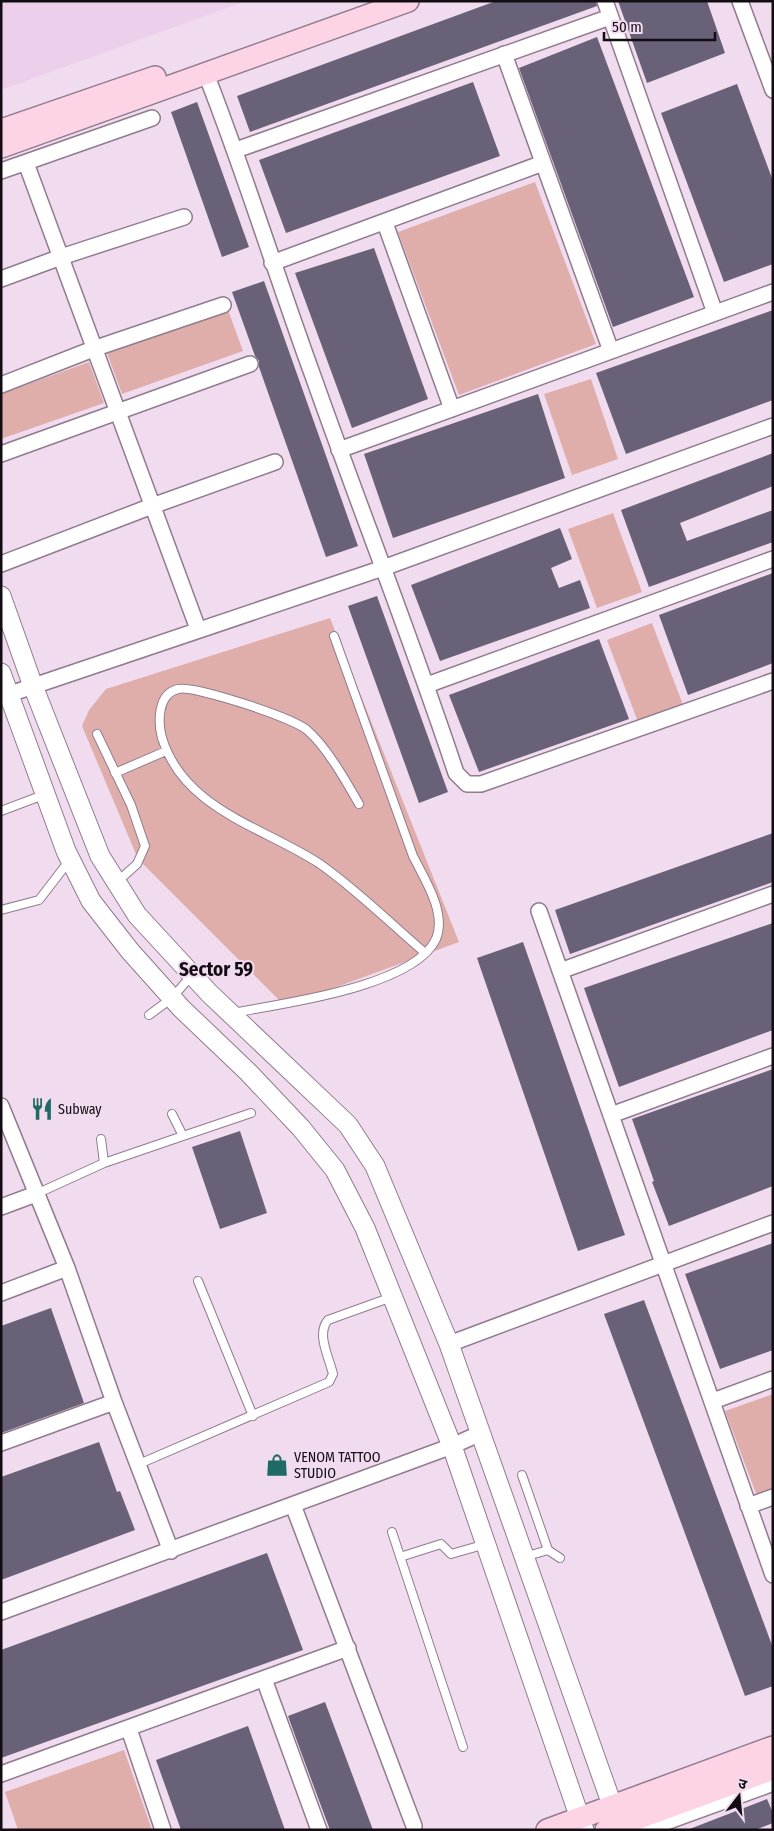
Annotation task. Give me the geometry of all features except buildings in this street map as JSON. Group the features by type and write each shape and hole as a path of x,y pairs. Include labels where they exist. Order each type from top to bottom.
{"main road":[{"path":"1,130 372,1"},
{"path":"1,147 408,1"},
{"path":"612,1820 773,1746"},
{"path":"547,1830 582,1823 612,1820 770,1777"}],"street":[{"path":"605,1 715,313"},
{"path":"740,1 773,90"},
{"path":"236,150 610,16"},
{"path":"504,54 611,351"},
{"path":"206,74 236,150 272,263 339,450 427,685 456,773 467,784 481,784 773,680"},
{"path":"1,172 152,118"},
{"path":"26,163 116,412 198,628"},
{"path":"272,263 385,223 543,163"},
{"path":"1,279 61,257 184,217"},
{"path":"385,223 452,409"},
{"path":"339,450 773,292"},
{"path":"1,385 93,349 223,305"},
{"path":"1,454 250,364"},
{"path":"5,695 198,628 383,568 773,426"},
{"path":"1,564 152,506 275,462"},
{"path":"427,685 773,559"},
{"path":"1,596 33,686 100,856 137,915 192,976 230,1014 348,1125 375,1166 449,1344 524,1557 612,1820"},
{"path":"1,674 5,695 46,794 70,860 91,901 130,951 172,998 301,1128 335,1170 365,1228 452,1446 582,1823"},
{"path":"560,971 773,894"},
{"path":"540,911 773,1576"},
{"path":"611,1115 773,1056"},
{"path":"1,1106 67,1268 114,1402 171,1551"},
{"path":"1,1207 36,1194"},
{"path":"449,1344 773,1223"},
{"path":"1,1293 67,1268"},
{"path":"713,1402 773,1379"},
{"path":"1,1443 114,1402"},
{"path":"1,1612 171,1551 452,1446 481,1433"},
{"path":"748,1506 773,1497"},
{"path":"293,1505 414,1826"},
{"path":"1,1774 348,1648"},
{"path":"264,1679 319,1830"},
{"path":"129,1729 163,1830"},
{"path":"644,1830 770,1777"}],"lane":[{"path":"230,1014 309,999 375,982 406,968 436,939 438,917 430,891 413,856 334,636"},
{"path":"359,804 343,776 307,730 281,717 206,693 178,689 166,698 162,705 159,720 166,751 204,799 216,808 277,839 320,865 424,952"},
{"path":"97,734 131,805 145,846 137,864 117,882"},
{"path":"115,773 166,751"},
{"path":"1,811 46,794"},
{"path":"1,910 40,900 70,860"},
{"path":"149,1015 172,998 192,976"},
{"path":"36,1194 104,1163 251,1113"},
{"path":"172,1114 183,1136"},
{"path":"101,1139 104,1163"},
{"path":"198,1281 254,1416"},
{"path":"139,1464 329,1382 334,1374 322,1333 324,1325 328,1320 392,1296"},
{"path":"522,1475 548,1550 560,1558"},
{"path":"392,1532 463,1747"},
{"path":"400,1557 441,1544 451,1554 486,1544"},
{"path":"524,1557 548,1550"}],"shaded area":[{"path":"1,1 246,1 1,90"},
{"path":"535,182 596,344 459,395 398,232"},
{"path":"228,310 243,351 122,394 107,353"},
{"path":"89,362 104,403 1,439 1,394"},
{"path":"591,379 618,459 572,475 544,394"},
{"path":"613,513 642,592 597,608 568,529"},
{"path":"330,618 459,942 285,1006 138,859 82,726 89,710 106,689"},
{"path":"652,623 683,705 638,722 607,640"},
{"path":"773,1394 773,1491 757,1496 725,1411"},
{"path":"124,1750 152,1830 18,1830 5,1792"}],"place":[{"name":"Subway","path":"42,1109"},
{"name":"VENOM TATTOO STUDIO","path":"277,1465"}],"district":[{"name":"Sector 59","path":"216,969"}]}
